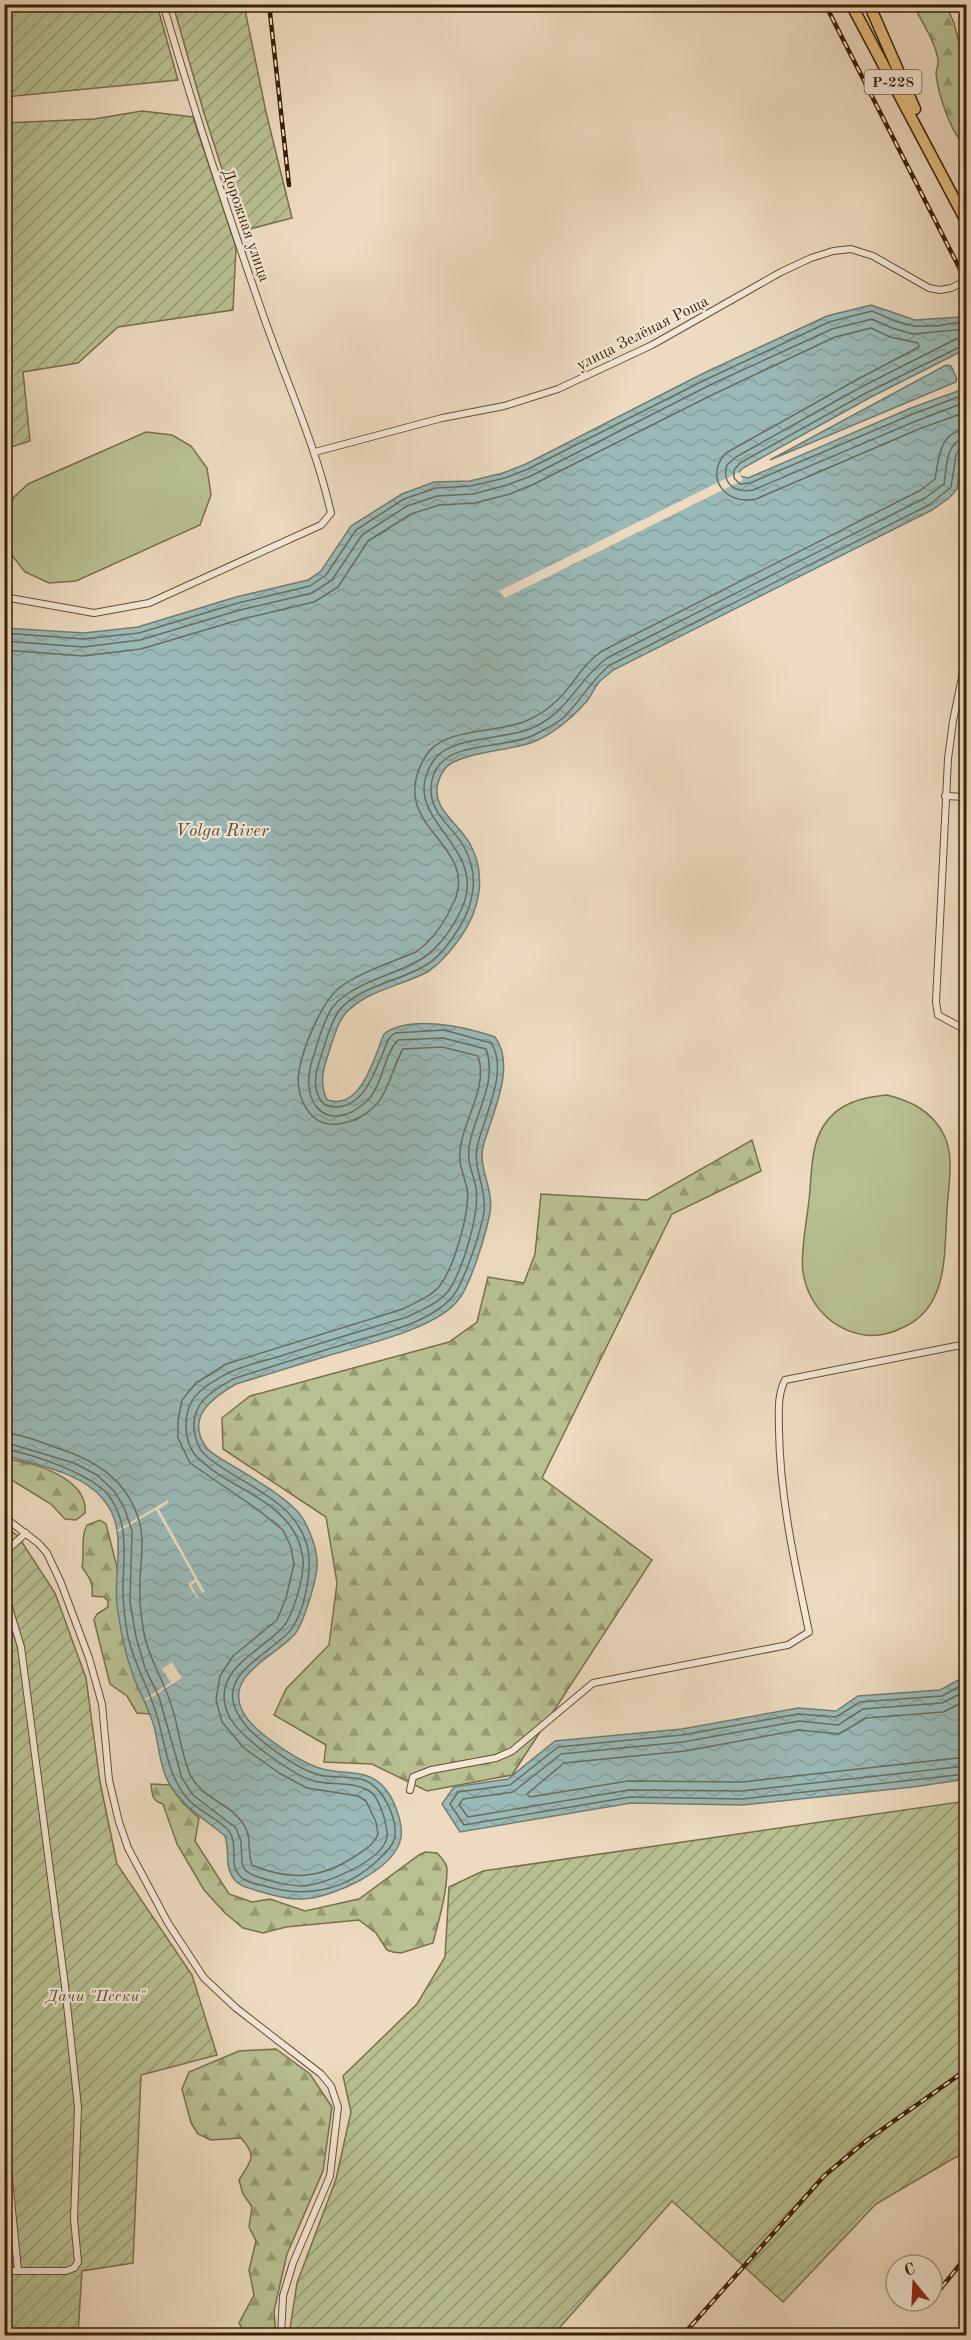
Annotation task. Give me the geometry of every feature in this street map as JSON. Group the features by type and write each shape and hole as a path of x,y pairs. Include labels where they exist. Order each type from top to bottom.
{"highway":[{"name":"Р-228","path":"851,4 966,221"},
{"name":"Р-228","path":"869,4 935,159"}],"street":[{"name":"Дорожная улица","path":"4,597 94,613 149,603 321,525 331,513 315,452 258,300 194,110 163,4"},
{"name":"улица Зелёная Роща","path":"315,452 442,418 504,406 558,389 652,345 781,272 834,251 851,249 873,256 929,288 940,290 951,288 966,281"},
{"path":"966,658 953,721 945,796 936,1002 938,1016 966,1030"},
{"path":"945,796 966,797"},
{"path":"410,1790 413,1777 431,1770 496,1758 512,1751 593,1683 788,1645 809,1632 787,1524 780,1461 779,1392 785,1380 966,1344"},
{"path":"4,1517 26,1533 47,1553 61,1583 85,1647 102,1704 109,1780 119,1822 128,1848 168,1923 204,1978 236,2008 321,2074 336,2096 338,2124 330,2176 292,2263 283,2296 280,2336"},
{"path":"4,1553 26,1533"},
{"path":"4,1591 21,1647 65,1986 78,2107 74,2219 78,2262 74,2268 66,2271 4,2271"},
{"path":"4,2130 18,2270"}],"green space":[{"path":"4,5 157,5 178,80 5,97"},
{"path":"173,5 244,5 266,112 292,218 242,231 204,113"},
{"path":"913,5 946,5 954,23 966,69 966,146 955,133 946,113 937,82 937,53"},
{"path":"142,111 193,117 236,247 233,310 118,327 78,363 23,372 30,441 5,449 5,123 94,119"},
{"path":"146,432 172,435 191,446 207,468 211,495 200,525 76,581 49,583 25,572 7,549 6,516 14,497 28,484"},
{"path":"887,1095 920,1108 933,1119 944,1135 949,1153 950,1172 944,1261 937,1292 919,1318 895,1331 865,1335 842,1328 832,1322 816,1305 810,1295 803,1272 803,1246 814,1152 824,1125 836,1111 852,1102"},
{"path":"752,1140 761,1171 672,1214 542,1478 652,1560 512,1775 427,1791 372,1764 324,1762 326,1745 274,1715 286,1689 329,1645 337,1583 326,1517 223,1449 222,1418 250,1396 449,1342 477,1322 488,1277 524,1283 535,1254 541,1194 647,1200"},
{"path":"5,1459 29,1463 68,1481 78,1490 84,1501 85,1513 76,1520 65,1519 51,1504 5,1476"},
{"path":"100,1520 106,1524 118,1571 117,1584 150,1714 137,1713 127,1696 110,1684 94,1620 97,1614 108,1607 108,1601 104,1597 92,1596 92,1584 82,1567 85,1530 87,1525"},
{"name":"Дачи \"Пески\"","path":"4,1526 18,1536 55,1593 86,1678 100,1782 117,1864 192,1975 217,2055 141,2075 133,2263 82,2271 78,2335 5,2335"},
{"path":"151,1784 170,1785 183,1803 199,1818 195,1841 229,1894 252,1902 270,1899 305,1911 359,1899 419,1855 425,1852 437,1853 446,1865 447,1878 433,1943 401,1953 393,1952 387,1950 376,1933 359,1920 286,1927 263,1933 243,1928 225,1913 204,1890 177,1844 163,1804 153,1797"},
{"path":"966,1801 966,2153 876,2204 783,2302 672,2201 553,2335 289,2335 297,2283 336,2179 351,2112 343,2076 417,2004 445,1957 449,1887 483,1871"},
{"path":"276,2049 310,2074 332,2107 323,2171 287,2254 274,2311 276,2335 246,2335 239,2323 254,2295 249,2270 256,2241 249,2227 252,2207 243,2194 239,2180 251,2159 250,2150 241,2138 211,2140 198,2134 191,2123 182,2089 189,2072 239,2051"}],"water":[{"name":"Volga River","path":"871,305 915,320 960,317 966,314 966,349 869,398 743,468 739,472 740,476 748,478 911,408 966,388 966,447 962,456 957,489 932,510 613,670 599,682 589,699 556,730 524,745 471,756 450,764 439,779 437,793 442,808 467,839 475,856 480,880 472,916 460,938 434,967 419,976 363,999 345,1014 337,1027 325,1064 323,1081 327,1100 339,1101 349,1098 357,1090 371,1068 384,1034 395,1028 438,1024 495,1037 504,1062 503,1077 482,1155 491,1204 482,1245 473,1270 464,1292 448,1310 398,1335 236,1384 211,1402 200,1417 200,1436 208,1450 267,1487 295,1509 306,1524 316,1555 317,1569 302,1622 286,1643 254,1667 246,1676 240,1686 239,1698 242,1710 264,1735 307,1763 326,1770 356,1773 374,1779 382,1785 392,1799 401,1827 397,1849 388,1860 375,1871 345,1888 329,1894 298,1899 274,1896 245,1887 236,1882 229,1869 225,1836 184,1802 172,1788 165,1774 154,1726 134,1679 123,1639 116,1591 118,1536 111,1511 103,1499 83,1482 57,1471 5,1455 5,628 84,633 138,627 236,597 308,580 321,571 351,526 402,494 434,482 470,481 503,473 526,464 704,373 827,316"},
{"path":"946,365 951,366 957,379 956,382 770,460"},
{"path":"966,1676 966,1779 913,1787 742,1805 631,1803 460,1832 442,1804 454,1787 508,1779 555,1741 682,1729 798,1708 836,1711 858,1696 940,1690"}],"pier":[{"path":"739,472 743,480 505,598 499,591"},
{"path":"168,1500 169,1502 159,1509 205,1592 202,1593 196,1582 191,1585 197,1598 188,1584 195,1579 156,1510 118,1532 117,1530"},
{"path":"172,1662 182,1678 146,1701 145,1699 171,1682 162,1669"}],"railway":[{"path":"269,4 289,185"},
{"path":"825,4 966,281"},
{"path":"682,2336 824,2176 867,2140 966,2070"},
{"path":"944,2284 966,2257"}]}
